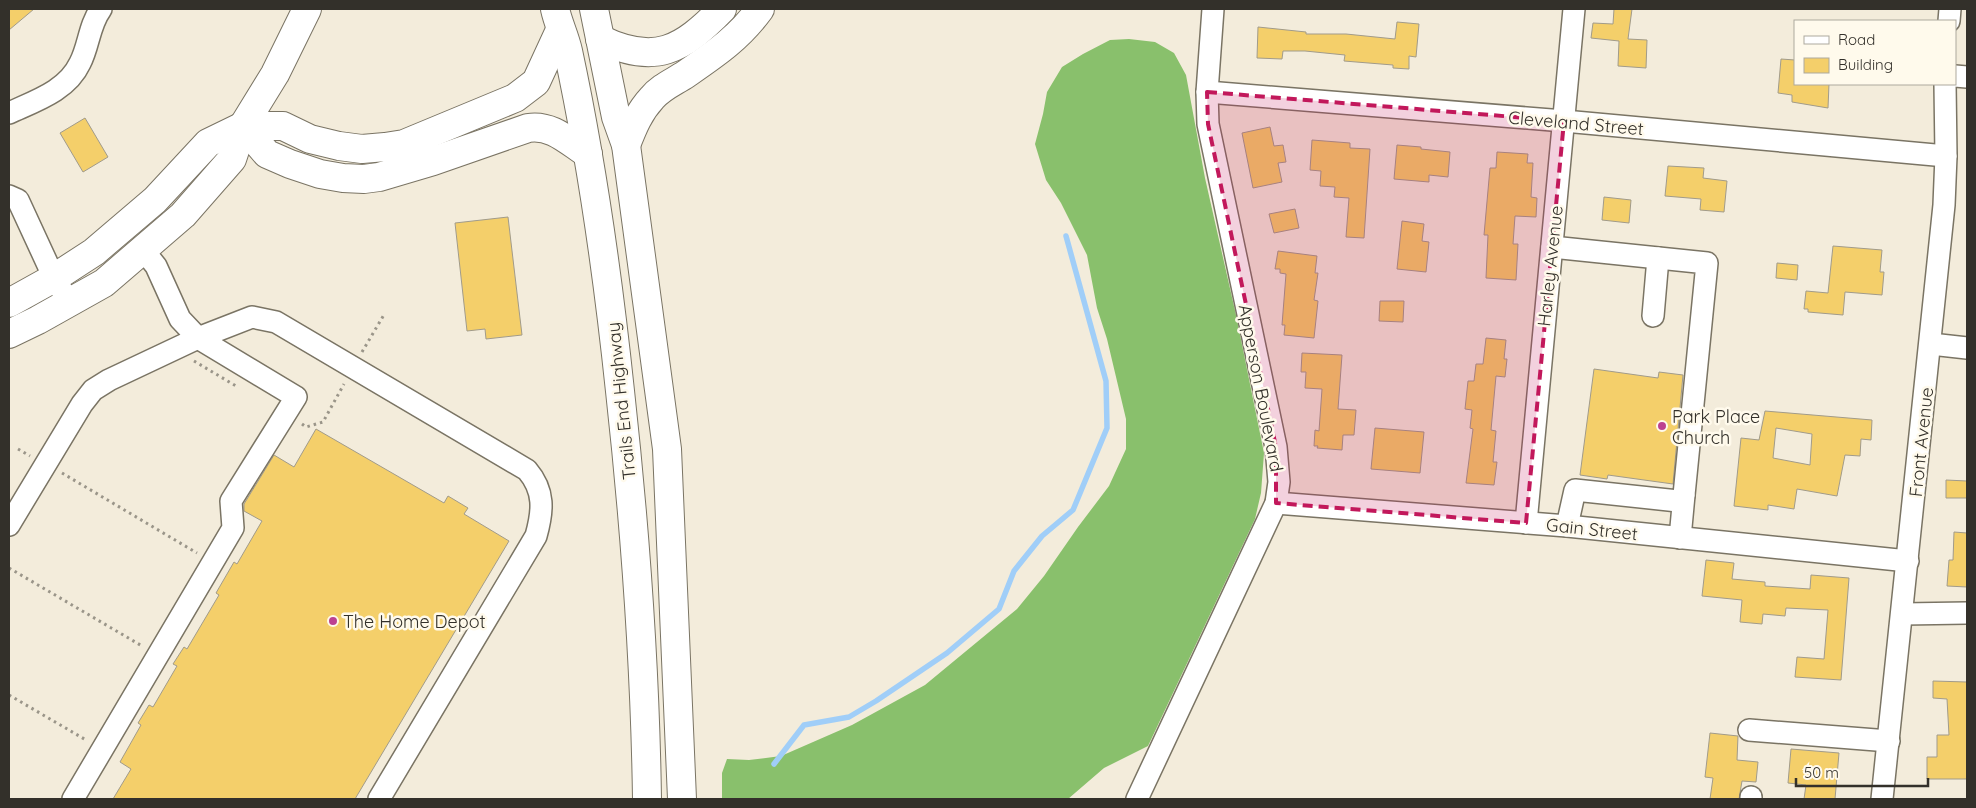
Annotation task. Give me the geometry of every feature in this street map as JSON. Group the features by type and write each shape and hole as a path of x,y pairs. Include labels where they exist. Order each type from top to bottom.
{"main road":[{"path":"9,334 70,303 104,283 183,215 232,159 243,126 275,74 307,9"},
{"path":"594,9 616,117 626,145 667,449 682,799"},
{"path":"600,39 619,48 634,52 663,50 691,38 722,9"},
{"path":"626,145 634,123 653,97 663,88 735,39 760,9"},
{"path":"9,302 54,278 94,252 155,200 208,143 243,126 283,126 310,138 340,146 362,148 385,147 404,144 515,98 536,82 558,19"},
{"name":"Trails End Highway","path":"558,19 567,47 597,202 610,298 636,552 647,799"},
{"path":"243,126 267,154 305,169 344,178 364,179 397,172 539,126 555,132 588,154"}],"street":[{"path":"9,113 66,84 81,63 87,38 101,9"},
{"name":"Apperson Boulevard","path":"1137,799 1276,503 1279,482 1276,447 1210,133 1207,92 1213,9"},
{"name":"Harley Avenue","path":"1526,523 1574,9"},
{"name":"Front Avenue","path":"1882,799 1903,614 1944,205 1946,156 1945,85"},
{"name":"Cleveland Street","path":"1207,92 1564,121 1946,156"},
{"path":"9,196 18,200 54,278 70,303"},
{"path":"1552,247 1707,263 1680,538"},
{"path":"73,799 233,528 232,501 296,397 198,338 180,320 156,266 144,250"},
{"path":"1653,316 1658,258"},
{"path":"9,524 82,404 93,390 109,380 198,338 252,317 276,322 527,470 539,490 542,515 536,536 379,799"},
{"path":"1931,344 1967,348"},
{"path":"1567,526 1575,490 1678,501 1684,495"},
{"name":"Gain Street","path":"1276,503 1567,526 1908,561"},
{"path":"1903,614 1967,613"},
{"path":"1749,730 1889,741"}],"path":[{"path":"175,350 243,390"},
{"path":"18,449 213,563"},
{"path":"9,568 159,655"},
{"path":"9,695 102,750"}],"highlighted area":[{"path":"1207,92 1564,121 1526,523 1276,503 1276,447 1208,124"}],"green space":[{"path":"1129,39 1155,42 1174,53 1186,75 1205,178 1236,315 1264,453 1261,493 1255,519 1148,746 1104,768 1068,799 722,799 722,773 727,759 749,760 781,756 852,725 925,685 1017,609 1044,576 1109,486 1126,449 1126,419 1107,339 1097,308 1087,255 1061,203 1046,180 1035,144 1047,92 1062,67 1110,40"}],"building":[{"path":"9,9 34,9 9,30"},
{"path":"1614,9 1632,9 1628,39 1647,40 1646,68 1618,66 1619,41 1591,38 1593,23 1613,24"},
{"path":"1397,22 1419,24 1416,57 1409,56 1409,69 1393,68 1393,65 1344,61 1345,55 1305,51 1283,51 1282,59 1257,58 1258,27 1306,32 1306,34 1346,34 1395,39"},
{"path":"1781,59 1794,60 1794,85 1829,85 1828,108 1792,102 1792,95 1778,93"},
{"path":"85,118 108,157 83,172 60,133"},
{"path":"1270,127 1274,146 1283,145 1286,162 1278,163 1282,182 1253,188 1242,133"},
{"path":"1312,140 1350,143 1350,148 1370,149 1364,238 1346,237 1349,198 1334,197 1335,187 1320,186 1321,171 1310,170"},
{"path":"1397,145 1450,152 1448,177 1429,175 1429,182 1394,179"},
{"path":"1497,152 1528,154 1527,163 1533,163 1531,197 1537,198 1536,217 1515,216 1513,244 1518,244 1516,280 1486,278 1488,235 1484,235 1490,168 1496,168"},
{"path":"1668,166 1704,168 1703,178 1727,181 1724,212 1700,210 1701,199 1665,196"},
{"path":"1604,197 1631,200 1629,223 1602,220"},
{"path":"1295,209 1299,228 1274,233 1269,214"},
{"path":"508,217 522,335 486,339 485,329 467,331 455,223"},
{"path":"1402,221 1424,224 1422,241 1429,242 1426,272 1397,269"},
{"path":"1833,246 1882,250 1880,272 1884,272 1882,295 1845,292 1843,315 1808,312 1808,309 1804,309 1806,291 1828,293"},
{"path":"1278,251 1317,256 1315,273 1318,273 1314,300 1318,301 1314,338 1284,335 1285,325 1282,325 1286,274 1280,273 1280,269 1275,269"},
{"path":"1777,263 1798,265 1797,280 1776,278"},
{"path":"1380,301 1404,301 1403,322 1379,321"},
{"path":"1486,338 1506,340 1504,359 1507,359 1505,377 1496,376 1491,430 1496,431 1493,462 1497,462 1494,485 1466,483 1473,429 1470,428 1472,410 1465,409 1468,381 1474,381 1476,364 1483,364"},
{"path":"1302,353 1342,355 1338,409 1356,410 1354,435 1343,435 1342,450 1317,448 1318,446 1314,446 1315,430 1319,431 1322,389 1305,388 1306,372 1301,372"},
{"name":"Park Place Church","path":"1594,369 1658,378 1659,372 1683,375 1673,484 1608,475 1607,479 1580,475"},
{"path":"1765,411 1872,420 1871,440 1861,439 1860,456 1845,455 1837,496 1797,489 1794,509 1768,505 1768,510 1734,506 1741,438 1759,440","holes":["1776,428 1812,434 1810,465 1773,458"]},
{"path":"1375,428 1424,432 1420,473 1371,469"},
{"name":"The Home Depot","path":"316,429 444,503 448,496 468,508 464,514 509,541 355,799 113,799 131,769 120,762 141,725 138,723 149,705 153,707 177,666 173,664 184,647 187,649 219,595 216,593 234,562 237,564 262,521 244,511 244,504 274,455 294,467"},
{"path":"1946,480 1967,481 1967,498 1946,498"},
{"path":"1954,532 1967,533 1967,587 1947,586 1949,560 1953,560"},
{"path":"1706,560 1734,563 1732,579 1765,582 1765,586 1810,589 1811,575 1849,578 1841,680 1795,677 1797,657 1824,659 1828,610 1786,608 1785,616 1763,614 1762,624 1740,622 1742,600 1702,596"},
{"path":"1933,681 1967,682 1967,779 1927,779 1927,757 1937,757 1937,735 1949,735 1947,699 1933,698"},
{"path":"1710,733 1738,736 1737,760 1758,762 1756,782 1742,781 1739,799 1710,799 1713,778 1705,777"},
{"path":"1791,749 1839,753 1835,799 1804,799 1806,785 1788,783"}],"waterway":[{"path":"774,764 804,725 849,717 876,701 947,653 999,609 1014,571 1042,536 1073,510 1107,428 1106,381 1066,236"}],"place":[{"name":"Park Place Church","path":"1662,426"},
{"name":"The Home Depot","path":"333,621"}]}
